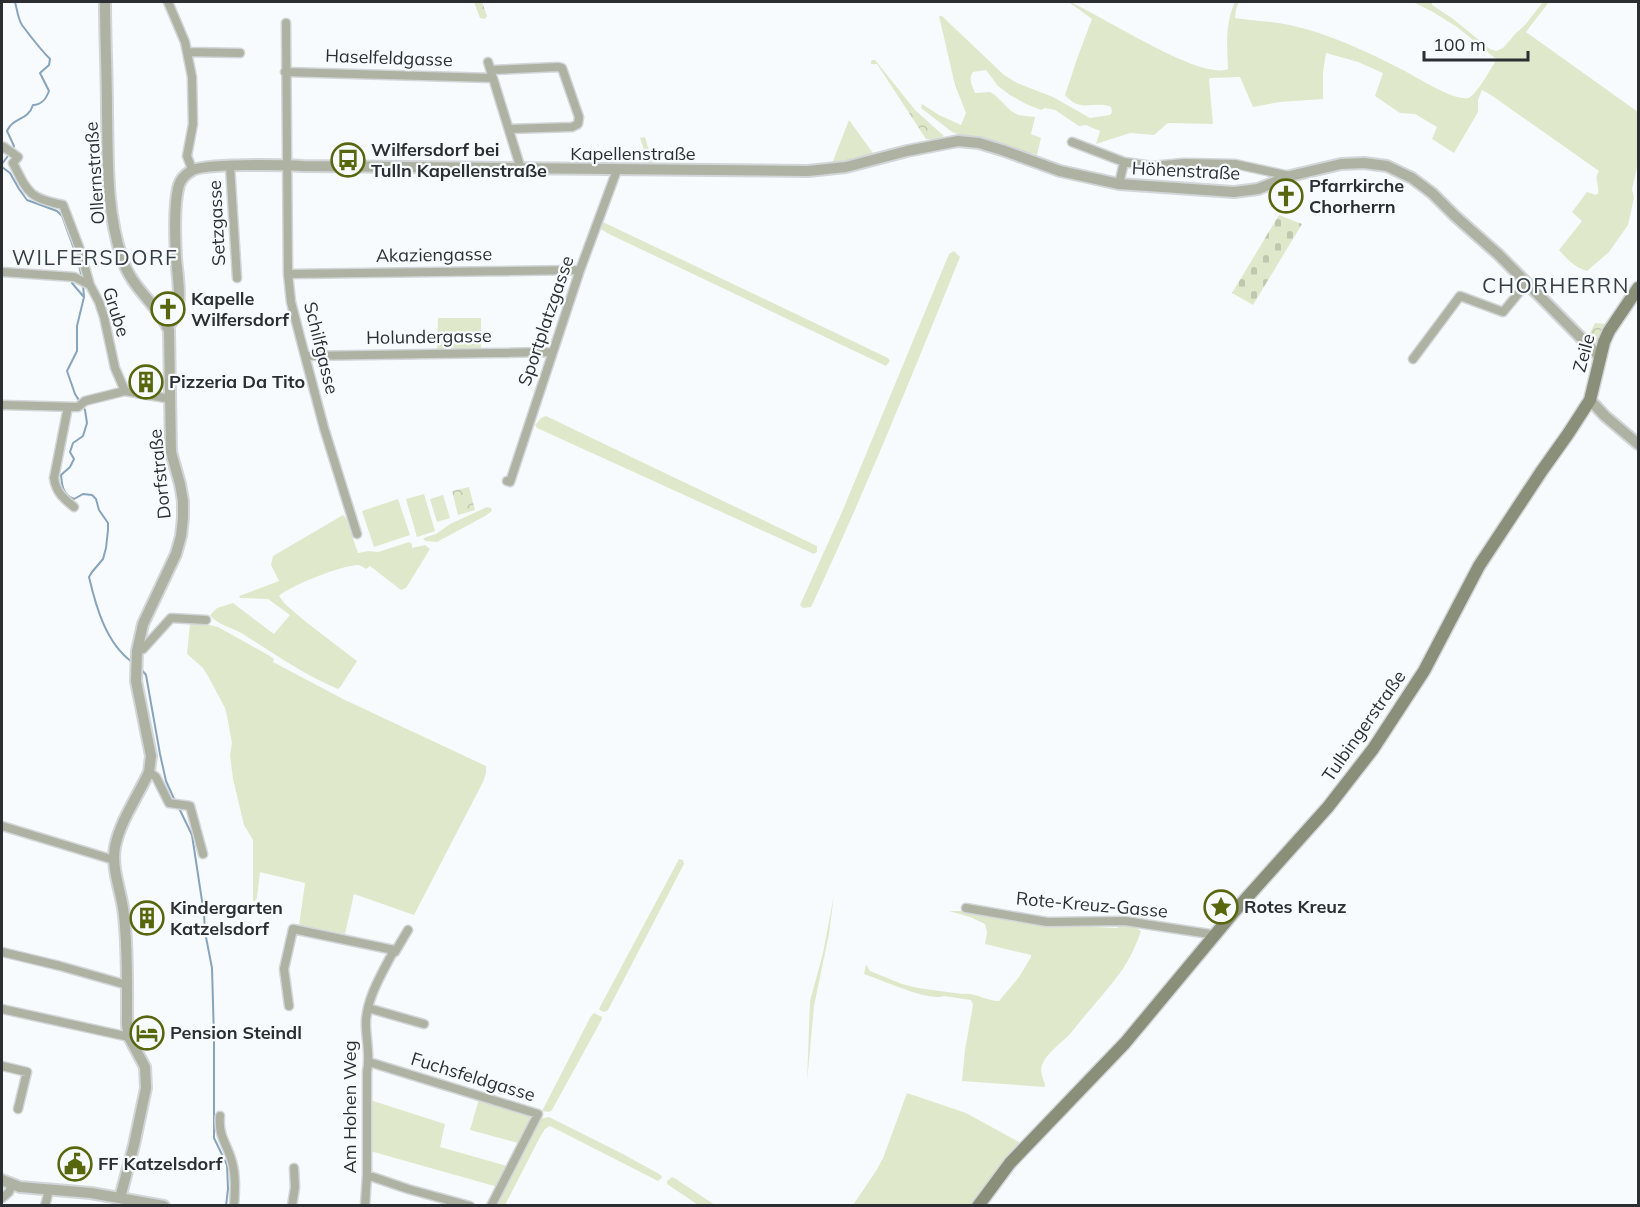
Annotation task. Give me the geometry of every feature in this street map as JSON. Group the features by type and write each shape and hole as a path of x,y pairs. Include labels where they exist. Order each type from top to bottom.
{"main road":[{"name":"Zeile","path":"1590,400 1604,342 1638,288"},
{"name":"Tulbingerstraße","path":"978,1206 1010,1163 1125,1043 1234,912 1328,807 1381,738 1424,671 1479,566 1590,400"}],"street":[{"name":"Ollernstraße","path":"105,2 108,158 115,232 130,278 167,327"},
{"path":"167,327 175,316 179,288 175,242 177,199 180,183 192,169 187,156 193,124 192,77 185,42 168,2"},
{"path":"286,23 287,165"},
{"path":"187,52 240,53"},
{"name":"Haselfeldgasse","path":"285,72 562,68 579,117 578,124 572,127 509,129"},
{"path":"491,70 521,169"},
{"name":"Höhenstraße","path":"808,171 846,167 943,143 968,141 1002,150 1060,171 1119,184 1246,192 1290,176 1341,164 1364,163 1387,166 1401,171 1432,193 1499,255 1600,357"},
{"path":"1072,142 1124,162 1152,166 1184,163 1235,164 1290,176"},
{"path":"8,151 18,158 13,163 23,184 32,195 63,205 79,247 88,284"},
{"path":"1119,184 1124,162"},
{"name":"Kapellenstraße","path":"192,169 287,165 808,171"},
{"name":"Schilfgasse","path":"287,165 288,274 291,303 324,429 357,534"},
{"name":"Setzgasse","path":"230,166 237,278"},
{"name":"Sportplatzgasse","path":"507,482 510,482 580,270 617,170"},
{"name":"Akaziengasse","path":"288,274 580,270"},
{"name":"Grube","path":"2,272 74,277 88,284 99,302 115,368 126,392"},
{"path":"1413,359 1460,296 1503,312 1527,284"},
{"name":"Dorfstraße","path":"136,666 143,624 176,554 181,536 183,501 171,452 170,338 167,327"},
{"name":"Holundergasse","path":"305,356 553,352"},
{"path":"2,405 77,405 126,392 171,399"},
{"path":"1590,400 1638,444"},
{"path":"74,507 61,496 55,486 54,478 77,405"},
{"path":"126,1201 134,1144 146,1088 144,1067 129,1037 127,1025 124,914 114,860 117,839 149,772 151,756 136,666 143,649 171,618 206,620"},
{"path":"149,772 156,777 169,803 190,806 203,854"},
{"path":"2,826 114,860"},
{"name":"Rote-Kreuz-Gasse","path":"966,908 1047,922 1125,921 1216,935"},
{"path":"289,1006 284,969 293,929 394,950"},
{"name":"Am Hohen Weg","path":"364,1206 367,1175 367,1072 369,1062 366,1022 368,1008 370,998 394,950 396,952 408,930"},
{"path":"2,952 127,985"},
{"path":"368,1008 424,1024"},
{"path":"2,1009 129,1037"},
{"name":"Fuchsfeldgasse","path":"369,1062 538,1114 491,1206"},
{"path":"2,1066 27,1072 18,1109"},
{"path":"220,1116 219,1129 232,1161 235,1177 234,1206"},
{"path":"292,1206 295,1187 294,1168"},
{"path":"367,1175 470,1206"},
{"path":"2,1180 12,1185 29,1188 91,1192 126,1201 164,1206"},
{"path":"2,1198 9,1192 12,1185"},
{"path":"45,1206 50,1190"}],"green space":[{"path":"474,2 482,2 487,16 485,19 480,18"},
{"path":"1070,2 1174,57 1215,70 1228,69 1228,26 1235,2 1239,2 1235,18 1283,24 1320,33 1377,57 1445,93 1468,98 1478,88 1496,59 1457,27 1413,2 1432,2 1432,5 1490,49 1496,51 1503,48 1543,2 1549,2 1526,32 1638,112 1638,165 1632,189 1634,198 1628,225 1609,252 1587,271 1579,268 1559,250 1582,221 1572,212 1587,192 1596,195 1598,193 1599,171 1482,90 1478,100 1478,112 1454,153 1432,139 1437,127 1415,114 1400,113 1375,96 1383,73 1358,62 1326,53 1323,99 1280,102 1253,107 1240,77 1211,78 1209,79 1213,124 1168,123 1154,135 1130,133 1096,144 1100,131 1086,125 1079,126 1055,110 1045,108 1041,110 1026,104 998,86 986,70 973,72 971,80 975,93 990,92 1018,115 1035,117 1031,134 1041,138 1037,155 952,132 921,108 922,104 961,125 966,113 955,85 939,16 942,16 1004,75 1017,83 1053,97 1090,118 1110,115 1111,107 1077,104 1065,95 1092,19"},
{"path":"875,60 915,110 909,113 877,64 871,64"},
{"path":"915,110 944,136 935,140 926,139 909,113"},
{"path":"849,120 873,153 831,166"},
{"path":"645,137 653,164 649,164 640,138"},
{"path":"1279,215 1302,224 1253,305 1232,293"},
{"path":"603,222 888,358 890,361 886,366 609,234 601,229"},
{"path":"954,251 960,257 889,431 813,603 811,607 803,608 800,605 842,512 949,254"},
{"path":"438,318 481,318 481,350 437,350"},
{"path":"1595,323 1609,324 1598,342 1587,339"},
{"path":"546,416 817,546 817,552 814,554 537,428 535,425"},
{"path":"469,487 475,510 458,515 452,491"},
{"path":"424,494 435,531 417,537 406,499"},
{"path":"443,495 450,518 437,522 430,499"},
{"path":"398,499 410,535 374,547 362,511"},
{"path":"487,507 492,511 437,542 423,539 436,534 450,524"},
{"path":"343,515 358,553 378,552 409,542 412,548 425,545 430,549 406,588 401,590 370,566 366,569 357,565 316,577 279,596 306,622 357,661 338,689 216,621 210,615 217,608 233,603 274,634 290,615 268,599 240,598 239,596 279,581 271,565 273,556"},
{"path":"190,623 218,627 270,656 274,659 273,662 343,699 486,766 483,782 414,915 354,894 345,934 299,926 305,883 260,872 257,898 253,901 253,840 244,825 233,779 230,755 232,743 227,716 203,668 187,654"},
{"path":"679,859 683,860 684,864 608,1010 601,1011 599,1009 601,1005"},
{"path":"834,895 829,934 814,1006 807,1082 810,1001 823,953"},
{"path":"949,911 963,911 1051,925 1117,928 1134,926 1141,931 1132,953 1116,979 1044,1061 1041,1071 1045,1087 962,1081 973,1005 971,1000 928,996 905,990 864,974 866,964 870,971 902,984 972,994 999,1001 1019,977 1031,955 985,944 987,932 985,924"},
{"path":"594,1013 602,1019 552,1110 542,1111 591,1016"},
{"path":"907,1093 966,1113 1019,1142 970,1205 853,1205 883,1158"},
{"path":"479,1099 530,1115 531,1119 518,1143 470,1130"},
{"path":"370,1100 445,1124 440,1147 507,1166 498,1187 370,1151"},
{"path":"549,1117 623,1154 661,1175 662,1178 658,1181 550,1126 540,1137 505,1205 494,1206 539,1119"},
{"path":"672,1177 715,1205 698,1205 667,1184"}],"waterway":[{"path":"13,149 14,146 7,131 13,123 28,114 33,105 41,103 46,97 49,91 40,73 49,65 50,59 22,25 15,2"},
{"path":"2,164 10,153"},
{"path":"2,167 10,173 27,200 57,211 62,216 82,278"},
{"path":"72,283 83,296"},
{"path":"83,284 84,297 77,326 77,351 67,371 75,394 85,410 87,423 83,436 73,443 70,452 74,459 70,467 61,475 61,479 64,490 70,497 74,499 83,494 92,495 108,523 103,559 89,577 103,624 115,645 132,662"},
{"path":"141,669 146,675 166,781 175,801"},
{"path":"178,806 192,835 212,968 214,1138 227,1165 226,1206"}],"place":[{"name":"Wilfersdorf bei Tulln Kapellenstraße","path":"348,160"},
{"name":"Pfarrkirche Chorherrn","path":"1286,196"},
{"name":"Kapelle Wilfersdorf","path":"168,309"},
{"name":"Pizzeria Da Tito","path":"146,382"},
{"name":"Rotes Kreuz","path":"1221,907"},
{"name":"Kindergarten Katzelsdorf","path":"147,918"},
{"name":"Pension Steindl","path":"147,1033"},
{"name":"FF Katzelsdorf","path":"75,1164"}],"district":[{"name":"WILFERSDORF","path":"95,258"},
{"name":"CHORHERRN","path":"1556,286"}]}
